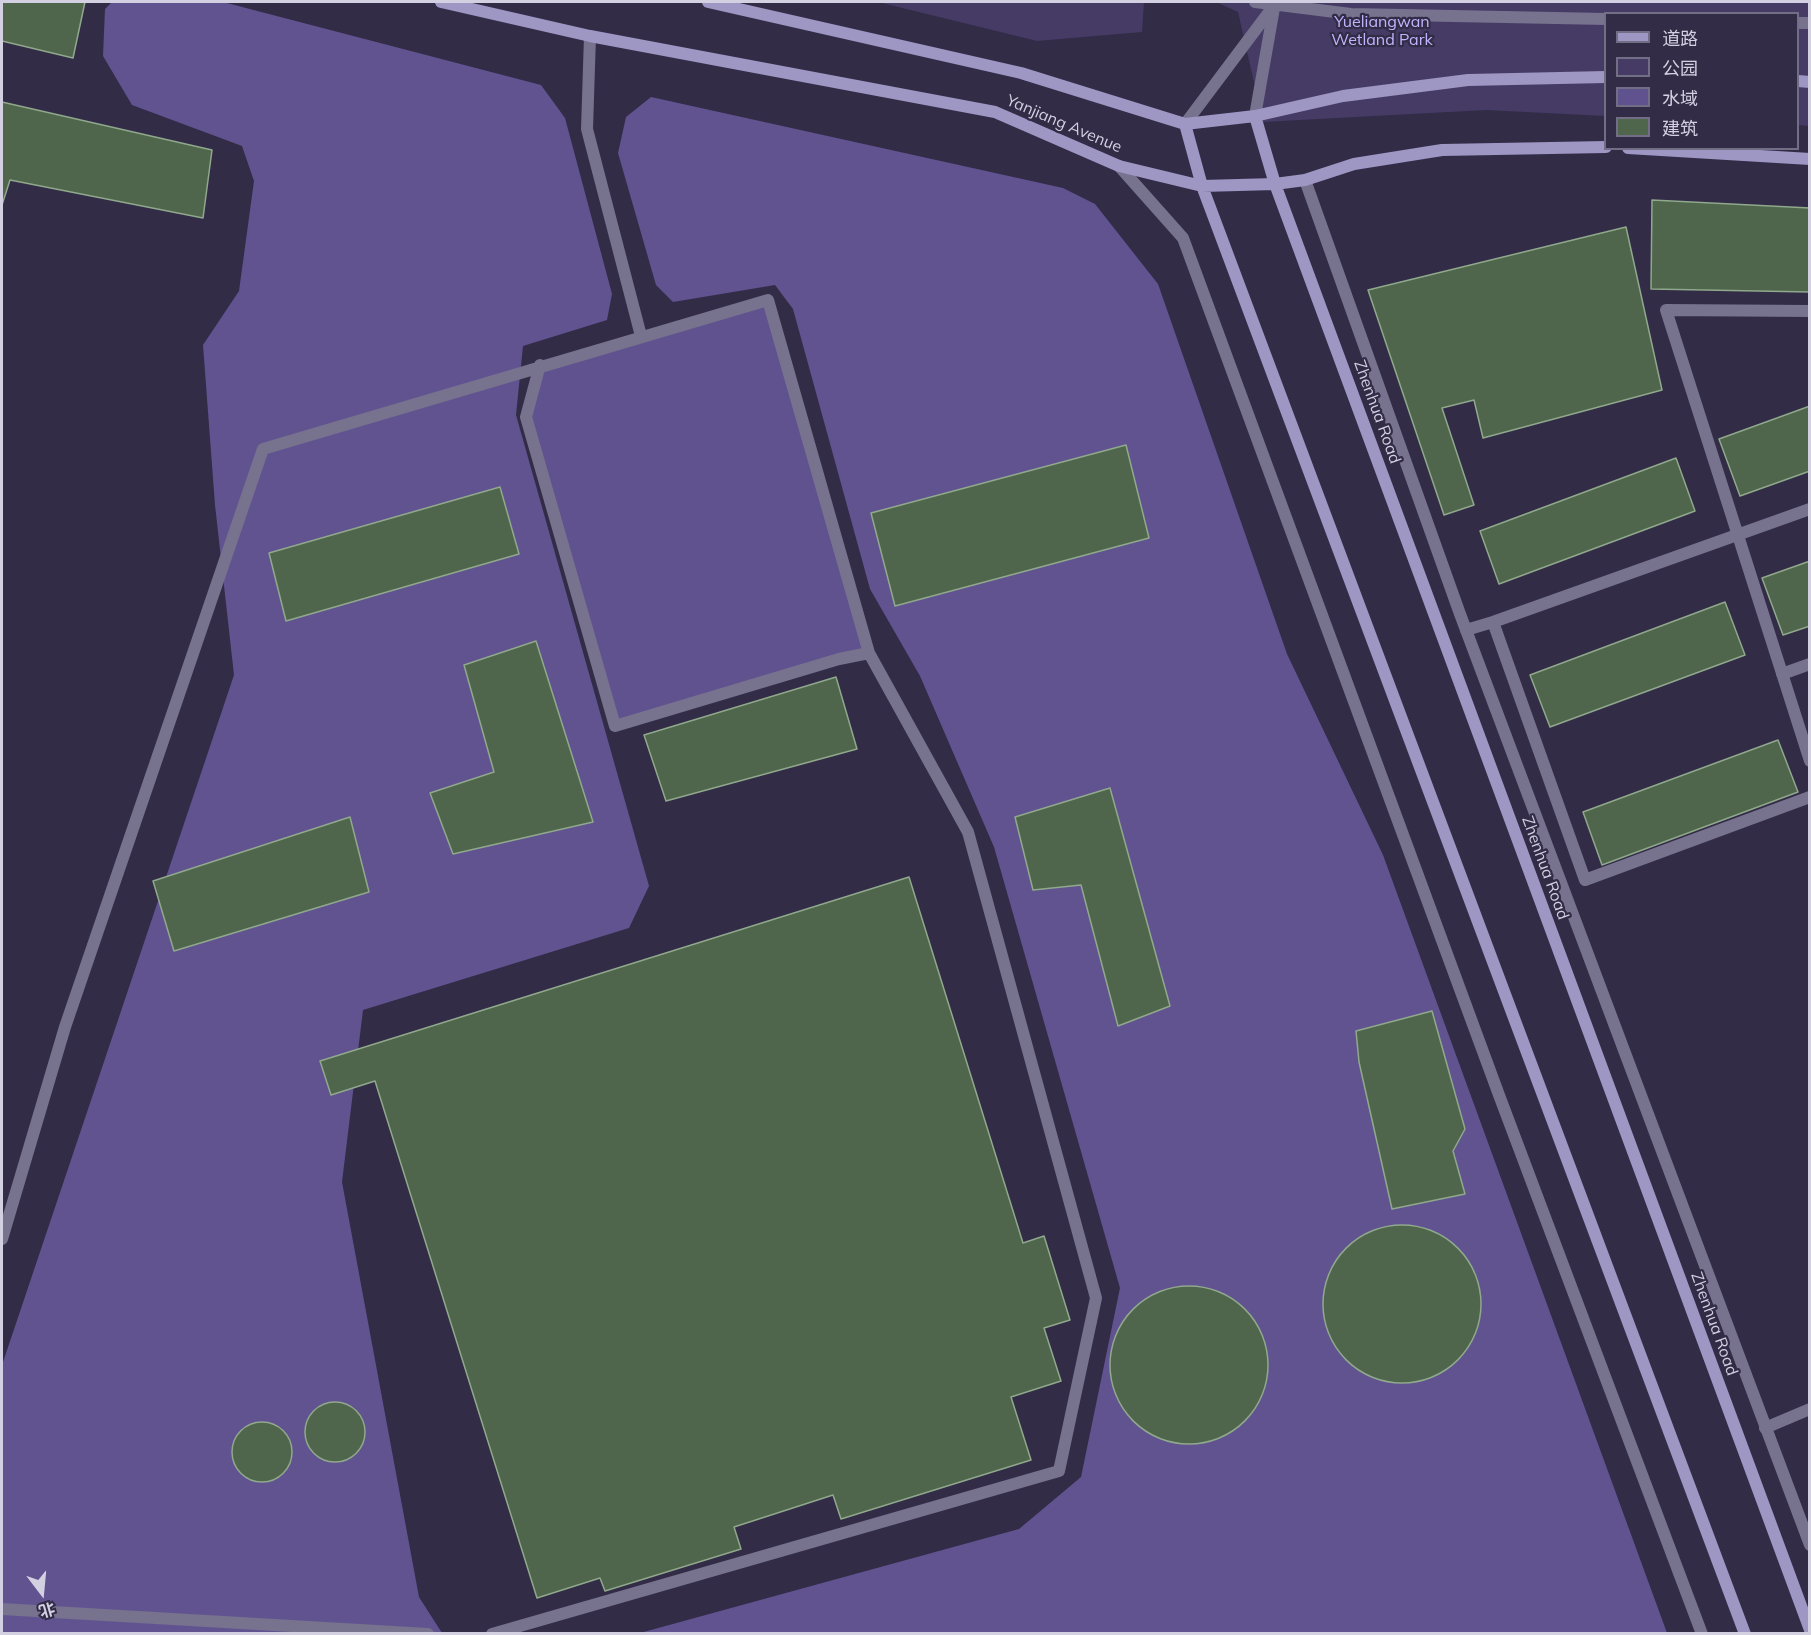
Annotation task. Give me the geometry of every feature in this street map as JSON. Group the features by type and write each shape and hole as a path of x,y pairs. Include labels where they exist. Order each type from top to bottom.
{"main road":[{"name":"Yanjiang Avenue","path":"441,2 590,36 995,112 1119,166 1202,186 1275,184 1305,180 1354,164 1442,150 1604,147"},
{"name":"Yanjiang Avenue","path":"708,2 1021,73 1185,124 1255,116 1343,96 1468,80 1604,77"},
{"name":"Zhenhua Road","path":"1255,116 1275,184 1809,1630"},
{"path":"1185,124 1202,186 1744,1634"},
{"path":"1661,150 1809,159"}],"street":[{"path":"1255,2 1351,14 1604,20"},
{"path":"1185,124 1276,3"},
{"path":"1255,116 1276,3"},
{"path":"590,36 587,129 640,336"},
{"path":"1119,166 1183,238 1499,1095 1702,1634"},
{"path":"1305,180 1466,630 1809,1545"},
{"path":"2,1239 65,1027 263,449 540,365 768,300 869,653 968,832 1096,1298 1059,1471 492,1634"},
{"path":"1809,311 1666,309 1809,761"},
{"path":"540,365 526,417 615,726 839,659 869,653"},
{"path":"1466,630 1809,509"},
{"path":"1493,622 1585,880 1809,797"},
{"path":"1782,674 1809,664"},
{"path":"1765,1428 1809,1409"},
{"path":"2,1609 428,1634"}],"green space":[{"path":"878,2 1144,2 1142,32 1037,41"},
{"name":"Yueliangwan Wetland Park","path":"1216,2 1809,2 1809,126 1799,125 1799,12 1604,12 1604,116 1486,110 1263,122 1238,12"}],"shaded area":[{"path":"112,2 223,2 541,85 565,118 612,294 607,320 523,346 516,415 649,886 629,928 363,1010 342,1182 419,1597 442,1633 2,1634 2,1365 234,675 215,505 203,345 239,291 254,181 242,146 132,105 103,56 105,9"},
{"path":"651,97 1063,188 1095,204 1158,284 1287,654 1383,855 1667,1633 640,1633 1019,1529 1081,1477 1120,1288 994,847 920,676 870,589 793,309 775,285 673,302 656,285 618,153 626,117"}],"water":[{"path":"768,300 869,653 615,726 526,417 540,365"}],"building":[{"path":"2,2 85,2 73,58 2,41"},
{"path":"2,102 212,150 203,218 10,180 2,205"},
{"path":"1652,200 1810,208 1810,292 1651,289"},
{"path":"1626,227 1662,390 1483,438 1474,400 1442,408 1474,505 1444,515 1368,290"},
{"path":"1810,406 1810,471 1740,496 1719,439"},
{"path":"1126,445 1149,538 895,606 871,513"},
{"path":"1676,458 1695,511 1499,584 1480,531"},
{"path":"500,487 519,554 286,621 269,553"},
{"path":"1810,561 1810,626 1783,635 1762,578"},
{"path":"1725,602 1745,655 1550,727 1530,675"},
{"path":"536,641 593,822 453,854 430,793 494,772 464,665"},
{"path":"836,677 857,749 666,801 644,735"},
{"path":"1778,740 1798,792 1602,865 1583,812"},
{"path":"1110,788 1170,1006 1118,1026 1081,885 1033,890 1015,817"},
{"path":"350,817 369,892 174,951 153,881"},
{"path":"909,877 1023,1243 1044,1236 1070,1320 1044,1328 1061,1381 1011,1397 1031,1460 841,1519 833,1495 734,1527 741,1549 605,1591 600,1578 537,1598 375,1081 331,1095 320,1061"},
{"path":"1432,1011 1465,1129 1453,1151 1465,1194 1392,1209 1359,1062 1356,1031"},
{"path":"1402,1225 1432,1231 1458,1248 1475,1274 1481,1304 1475,1334 1458,1360 1432,1377 1402,1383 1372,1377 1346,1360 1329,1334 1323,1304 1329,1274 1346,1248 1372,1231"},
{"path":"1189,1286 1219,1292 1233,1299 1245,1309 1255,1321 1262,1335 1268,1365 1262,1395 1255,1409 1245,1421 1233,1431 1219,1438 1189,1444 1159,1438 1145,1431 1133,1421 1123,1409 1116,1395 1110,1365 1116,1335 1123,1321 1133,1309 1145,1299 1159,1292"},
{"path":"335,1402 352,1407 360,1415 365,1432 360,1449 352,1457 335,1462 318,1457 310,1449 305,1432 310,1415 318,1407"},
{"path":"262,1422 274,1424 287,1435 292,1452 290,1464 279,1477 262,1482 250,1480 237,1469 232,1452 234,1440 245,1427"}]}
